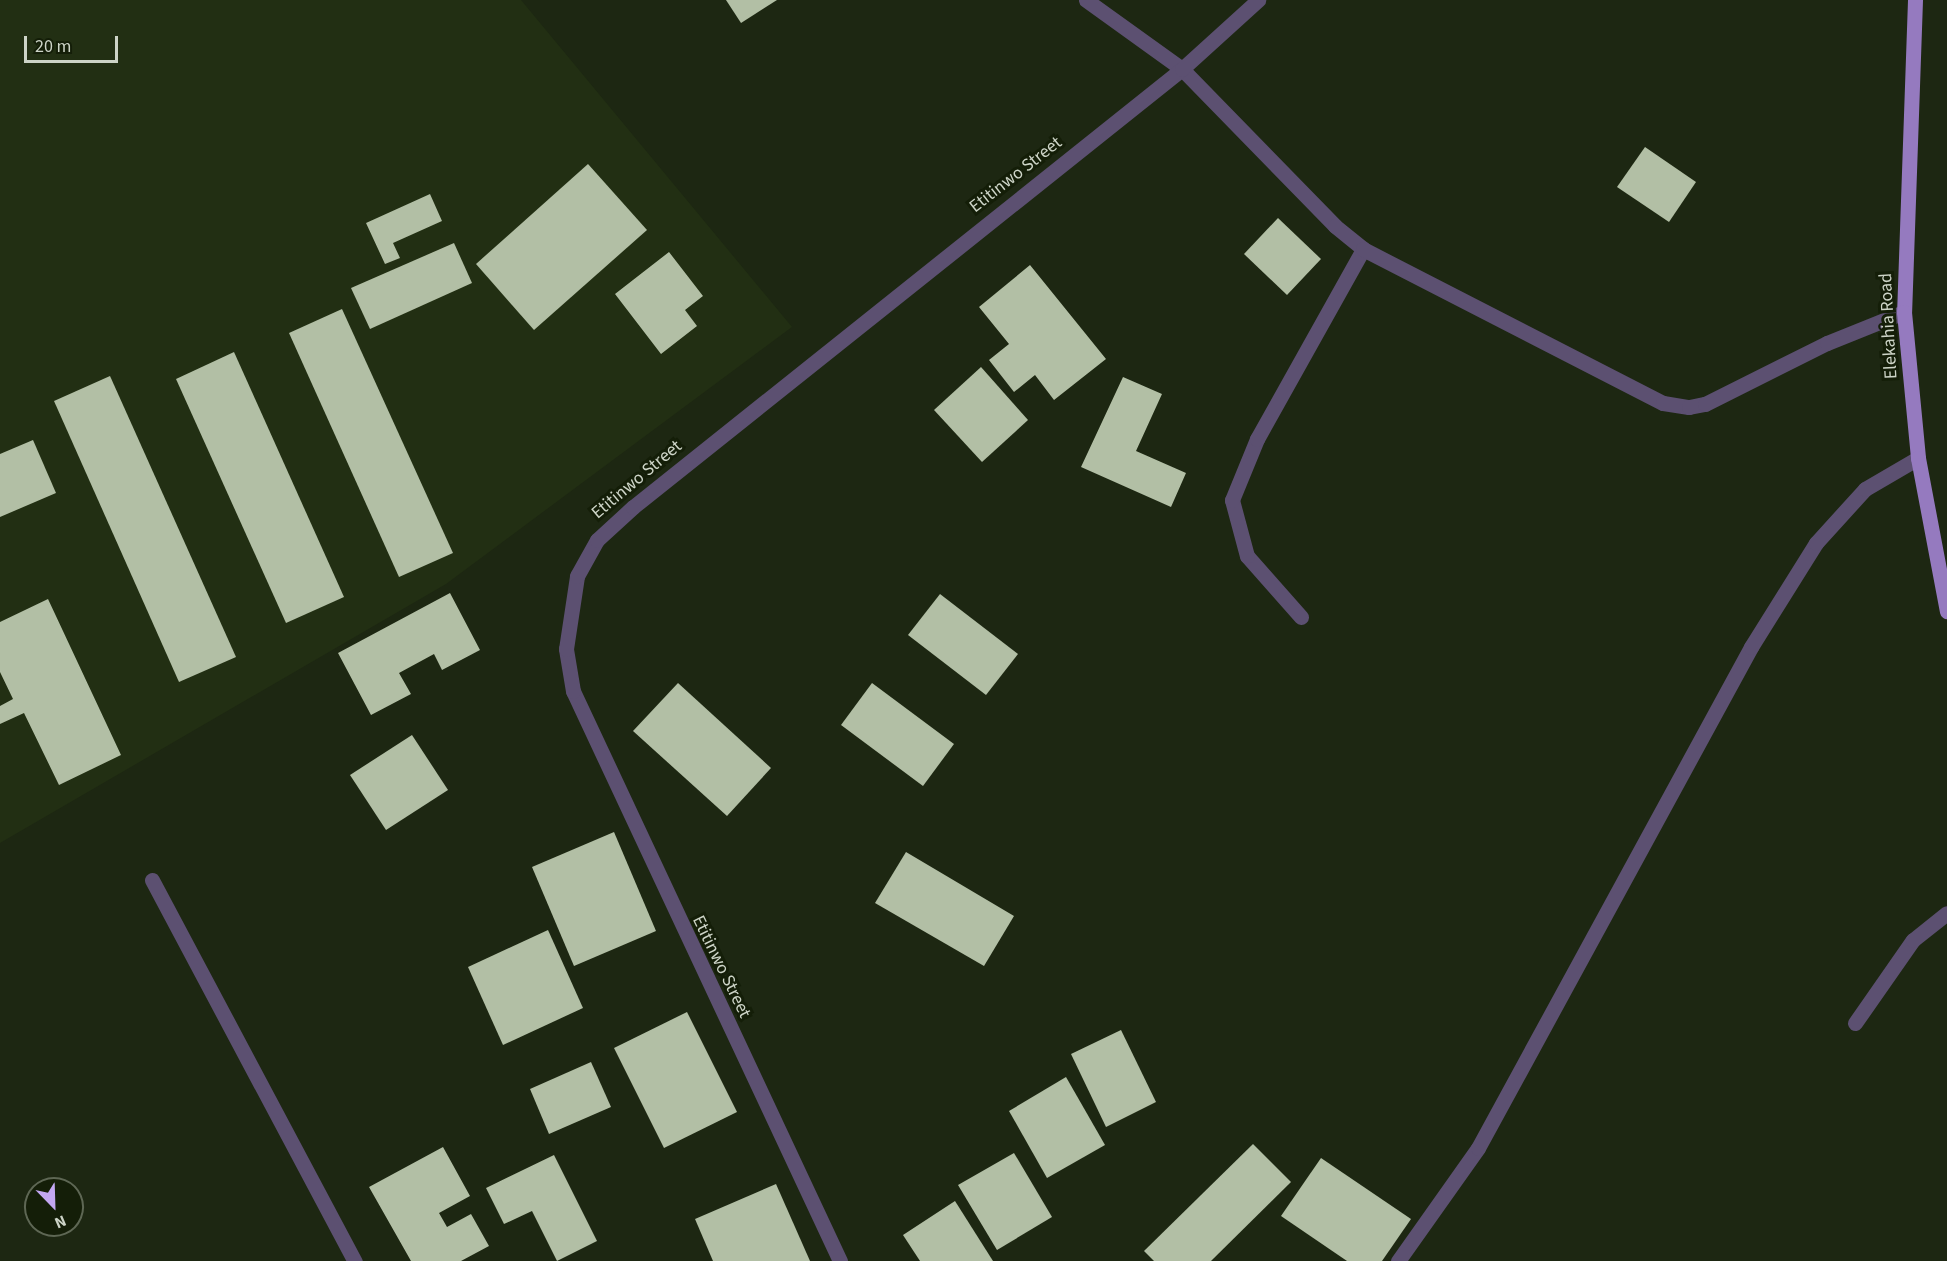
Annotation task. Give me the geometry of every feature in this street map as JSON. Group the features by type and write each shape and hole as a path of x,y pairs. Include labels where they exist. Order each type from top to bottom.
{"main road":[{"name":"Elekahia Road","path":"1915,0 1904,312 1918,458 1947,611"}],"street":[{"path":"1086,0 1182,69 1335,226 1363,249 1663,403 1689,406 1719,398 1827,343 1904,312"},
{"name":"Etitinwo Street","path":"840,1261 573,691 566,649 577,576 597,540 633,507 1182,69 1258,0"},
{"path":"1301,617 1247,556 1232,500 1257,439 1363,249"},
{"path":"1398,1261 1478,1148 1751,647 1815,543 1864,489 1918,458"},
{"path":"152,880 355,1261"},
{"path":"1855,1023 1914,940 1947,913"}],"shaded area":[{"path":"0,0 521,0 792,327 446,584 0,843"}],"building":[{"path":"726,0 777,0 741,23"},
{"path":"1645,147 1696,182 1669,222 1617,187"},
{"path":"588,164 647,230 534,330 476,264"},
{"path":"430,194 442,221 393,243 400,258 385,264 366,223"},
{"path":"1278,218 1321,259 1287,295 1244,254"},
{"path":"454,243 472,283 370,329 351,288"},
{"path":"669,252 703,296 685,310 697,326 661,354 615,294"},
{"path":"1030,265 1106,359 1054,400 1035,375 1014,392 989,360 1009,344 979,307"},
{"path":"342,309 453,553 399,577 289,333"},
{"path":"234,352 344,597 286,623 176,379"},
{"path":"981,367 1028,420 982,462 934,410"},
{"path":"110,376 236,657 179,682 54,401"},
{"path":"1123,377 1162,394 1136,451 1186,473 1171,507 1081,467"},
{"path":"33,440 56,493 0,517 0,454"},
{"path":"450,593 480,650 442,670 434,654 399,673 411,694 371,715 338,653"},
{"path":"940,594 1018,654 986,695 908,635"},
{"path":"48,599 121,755 59,785 24,713 0,724 0,706 13,699 0,672 0,622"},
{"path":"678,683 771,768 727,816 633,731"},
{"path":"872,683 954,744 923,786 841,725"},
{"path":"412,735 448,790 386,830 350,775"},
{"path":"614,832 656,931 574,966 532,867"},
{"path":"906,852 1014,916 984,966 875,903"},
{"path":"548,930 583,1008 503,1045 468,967"},
{"path":"687,1012 737,1112 664,1148 614,1048"},
{"path":"1121,1030 1156,1102 1106,1127 1071,1054"},
{"path":"591,1062 611,1107 549,1134 530,1089"},
{"path":"1066,1077 1105,1145 1047,1178 1009,1111"},
{"path":"1253,1144 1291,1182 1211,1261 1154,1261 1144,1251"},
{"path":"443,1147 470,1196 439,1213 447,1227 471,1214 489,1246 461,1261 411,1261 369,1187"},
{"path":"1014,1153 1052,1217 997,1250 958,1185"},
{"path":"554,1155 597,1241 557,1261 532,1211 504,1224 486,1188"},
{"path":"1321,1158 1411,1219 1382,1261 1347,1261 1281,1216"},
{"path":"776,1184 810,1261 713,1261 695,1219"},
{"path":"955,1201 993,1261 920,1261 903,1235"}]}
